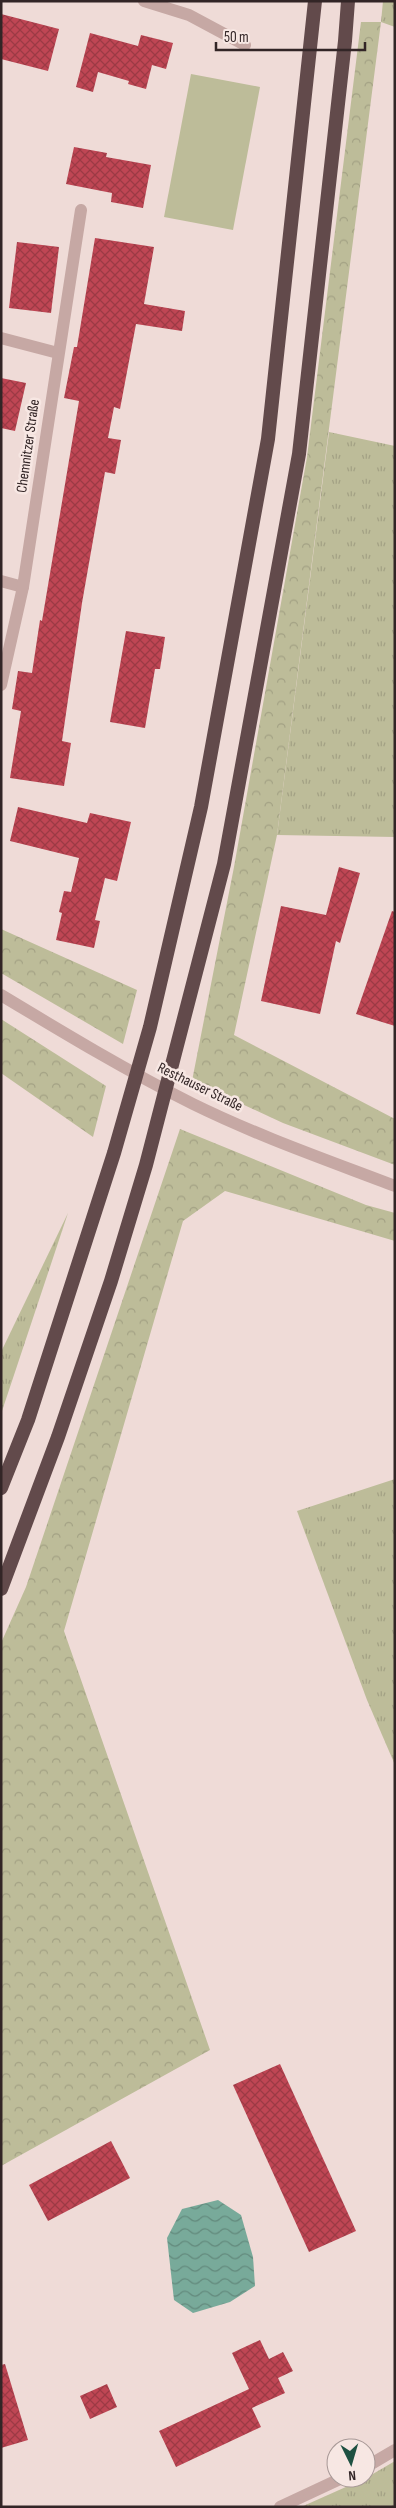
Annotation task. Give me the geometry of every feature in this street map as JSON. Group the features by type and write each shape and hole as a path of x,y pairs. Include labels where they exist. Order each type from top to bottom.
{"highway":[{"path":"1,1488 28,1420 117,1144 150,1027 201,807 268,439 315,1"},
{"path":"1,1589 58,1437 135,1201 224,864 299,454 348,1"}],"street":[{"path":"144,1 189,15 245,45"},
{"name":"Chemnitzer Straße","path":"1,685 23,587 81,210"},
{"path":"1,338 58,353"},
{"path":"1,581 23,587"},
{"name":"Resthauser Straße","path":"1,994 115,1063 194,1104 288,1145 395,1186"},
{"path":"376,2460 395,2450"},
{"path":"280,2507 326,2485"}],"green space":[{"path":"383,1 395,1 395,27 381,22"},
{"path":"361,22 381,22 277,835 234,1035 395,1119 395,1165 283,1123 192,1081 234,867 307,457"},
{"path":"191,74 260,87 233,230 164,217"},
{"path":"329,432 395,446 395,837 277,835"},
{"path":"1,929 137,990 123,1044 1,973"},
{"path":"1,1019 106,1086 93,1137 1,1073"},
{"path":"180,1129 366,1205 395,1213 395,1241 225,1191 183,1221 64,1631 210,2050 1,2166 1,1643 26,1587"},
{"path":"68,1213 1,1414 1,1352"},
{"path":"395,1479 395,1765 367,1700 297,1511"},
{"path":"395,2461 395,2507 301,2507 344,2488 376,2488 376,2472"}],"water":[{"path":"218,2200 241,2215 253,2257 255,2286 230,2302 193,2313 174,2300 167,2238 182,2209"}],"building":[{"path":"1,14 59,29 48,71 1,59"},
{"path":"90,33 138,46 141,35 173,43 166,69 152,65 146,89 128,84 129,81 98,72 93,92 76,87"},
{"path":"74,147 107,153 106,157 151,165 143,208 111,202 112,193 66,184"},
{"path":"95,238 154,247 144,304 185,311 182,331 136,324 120,409 114,407 108,438 121,440 115,474 105,472 82,603 62,741 71,743 64,786 10,778 21,711 12,709 18,671 32,673 40,620 42,621 79,401 64,398 74,347 77,347"},
{"path":"17,242 59,247 51,313 9,308"},
{"path":"1,378 26,383 15,431 1,428"},
{"path":"126,631 165,637 160,669 155,669 145,728 110,722"},
{"path":"18,807 87,823 90,813 131,822 117,881 105,878 95,920 100,921 94,948 56,940 62,913 59,912 64,891 71,892 79,858 10,841"},
{"path":"339,867 360,873 340,943 336,941 320,1014 261,1001 281,906 326,915"},
{"path":"392,911 395,912 395,1026 356,1014"},
{"path":"280,2064 356,2231 309,2252 233,2085"},
{"path":"111,2141 130,2178 48,2221 29,2185"},
{"path":"260,2340 269,2359 283,2352 293,2371 278,2378 285,2393 252,2408 261,2427 176,2467 159,2431 249,2389 232,2353"},
{"path":"5,2364 28,2440 1,2448 1,2365"},
{"path":"107,2384 117,2407 90,2419 80,2396"}]}
